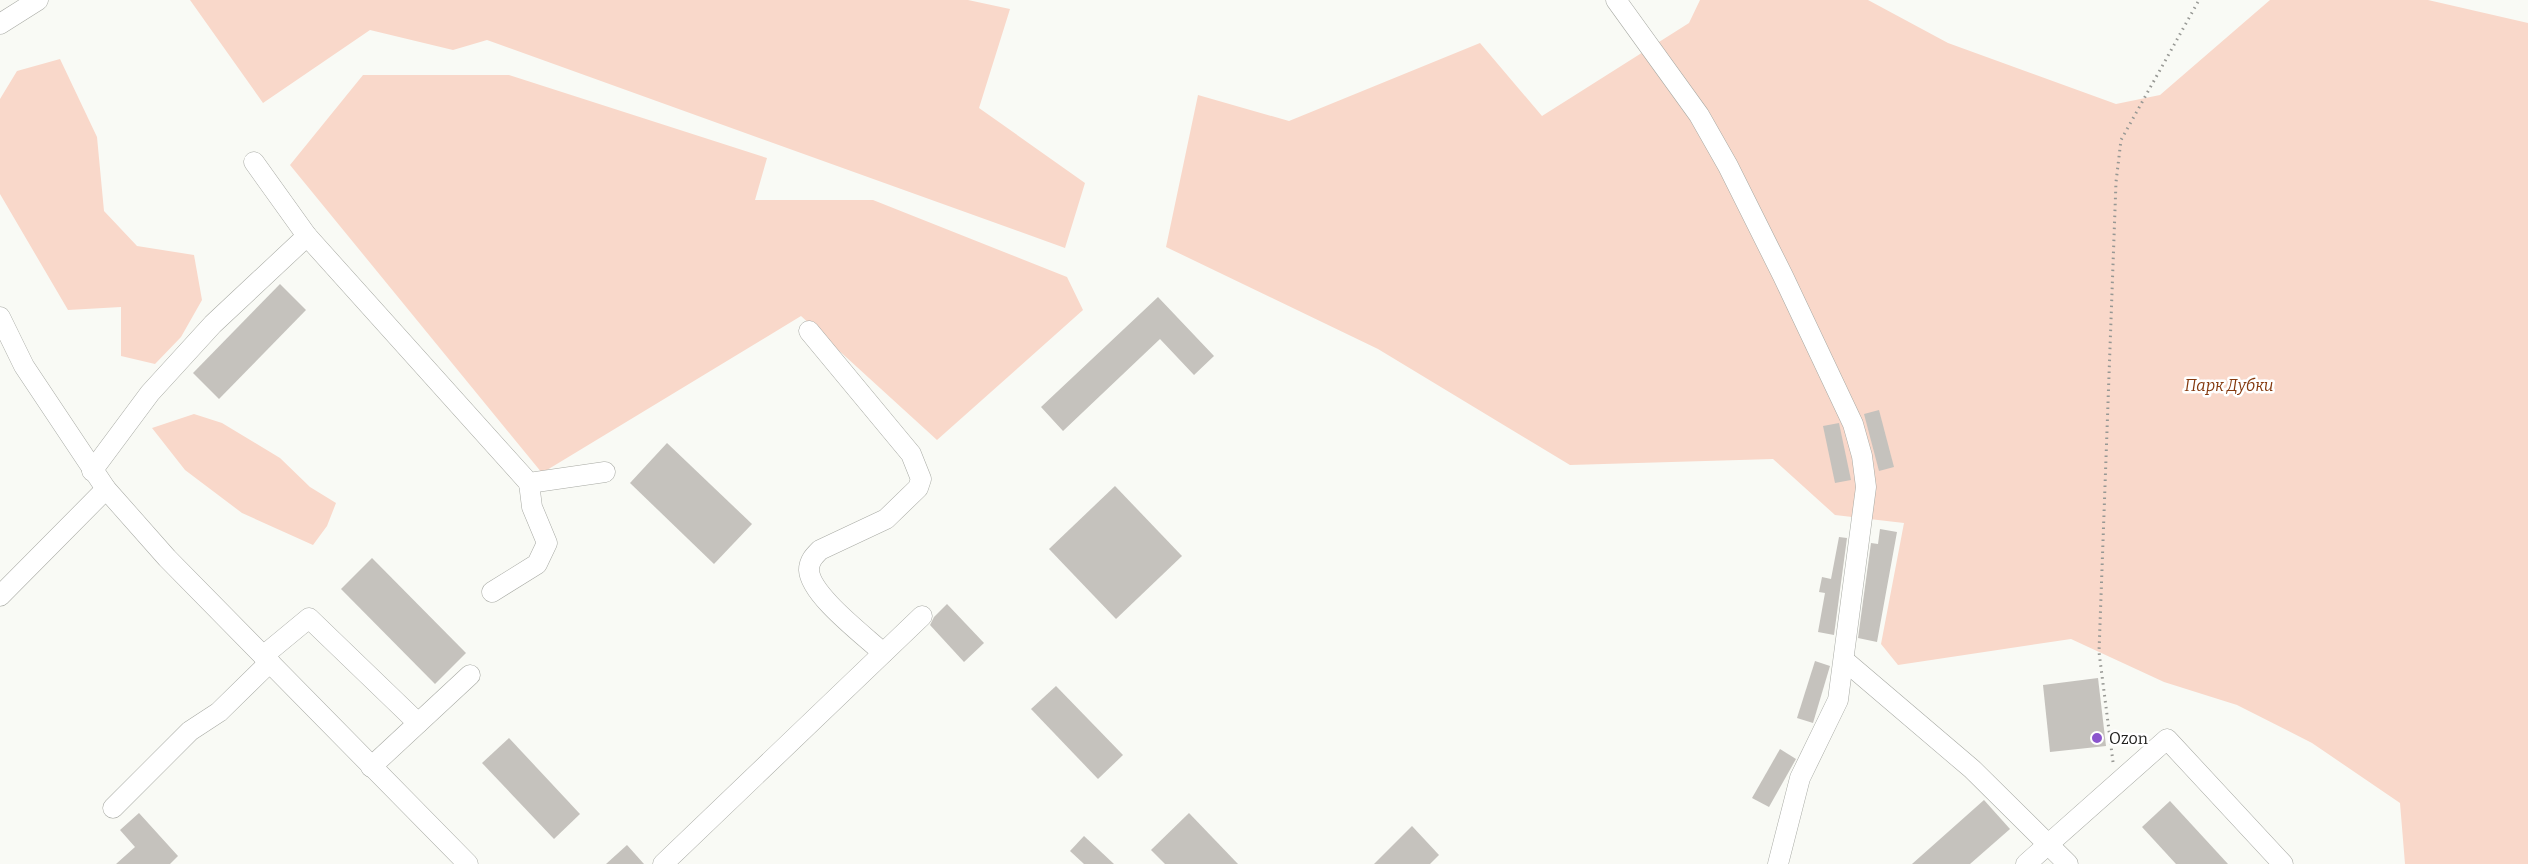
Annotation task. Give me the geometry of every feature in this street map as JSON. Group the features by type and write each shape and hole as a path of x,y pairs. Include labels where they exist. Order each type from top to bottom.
{"street":[{"path":"0,24 39,0"},
{"path":"1616,0 1699,115 1728,166 1853,424 1862,456 1866,488 1839,700 1800,778 1778,864"},
{"path":"254,162 307,236 529,483 532,507 547,543 537,564 492,592"},
{"path":"92,471 150,393 213,324 307,236"},
{"path":"0,317 24,366 106,489 167,558 468,864"},
{"path":"809,331 911,454 921,479 918,488 886,519 820,550 811,559 809,571 814,585 884,653"},
{"path":"529,483 605,472"},
{"path":"0,596 106,489"},
{"path":"663,864 922,616"},
{"path":"113,808 190,731 219,712 266,659 309,618 417,723"},
{"path":"1844,660 1972,769 2068,864"},
{"path":"371,767 470,675"},
{"path":"2026,864 2167,739 2283,864"}],"path":[{"path":"2116,784 2099,652 2117,172 2121,140 2199,0"}],"green space":[{"path":"190,0 968,0 1010,9 979,108 1085,183 1065,248 487,40 453,50 370,30 263,103"},
{"name":"Парк Дубки","path":"1700,0 1868,0 1948,43 2116,104 2160,95 2270,0 2428,0 2528,23 2528,864 2405,864 2400,803 2312,743 2237,705 2164,682 2071,639 1898,665 1881,644 1904,523 1835,515 1773,459 1570,465 1378,349 1166,247 1198,95 1289,121 1480,43 1542,116 1689,23"},
{"path":"60,59 97,137 104,211 137,246 194,255 202,300 181,337 155,364 121,356 121,307 68,310 0,194 0,99 17,71"},
{"path":"363,75 509,75 767,158 755,200 873,200 1067,277 1083,310 937,440 801,316 542,473 290,165"},
{"path":"194,414 222,423 280,458 310,487 336,503 327,526 313,545 242,513 185,470 152,428"}],"building":[{"path":"280,284 306,310 219,399 193,373"},
{"path":"1158,297 1214,356 1194,375 1160,339 1063,431 1041,407"},
{"path":"1879,410 1894,467 1879,471 1864,414"},
{"path":"1839,423 1851,480 1835,483 1823,426"},
{"path":"667,443 752,524 714,564 630,483"},
{"path":"1115,486 1182,556 1116,619 1049,549"},
{"path":"1880,529 1897,532 1877,642 1858,638 1871,543 1878,544"},
{"path":"1839,537 1847,538 1834,635 1818,632 1825,593 1819,592 1822,577 1831,579"},
{"path":"372,558 466,653 435,684 341,589"},
{"path":"947,604 984,643 964,662 930,625 934,617"},
{"path":"1815,661 1830,666 1813,723 1797,718"},
{"path":"2098,678 2106,746 2050,752 2043,685"},
{"path":"1056,686 1123,755 1098,779 1031,709"},
{"path":"509,738 580,814 554,839 482,763"},
{"path":"1780,749 1796,759 1769,807 1752,798"},
{"path":"1984,800 2010,829 1970,864 1912,864"},
{"path":"2170,801 2228,864 2176,864 2142,827"},
{"path":"139,813 178,856 170,864 116,864 135,847 120,830"},
{"path":"1189,813 1238,864 1165,864 1151,850"},
{"path":"1412,826 1439,855 1430,864 1374,864"},
{"path":"1084,836 1114,864 1084,864 1070,851"},
{"path":"627,845 644,864 606,864"}],"place":[{"name":"Ozon","path":"2097,738"}]}
